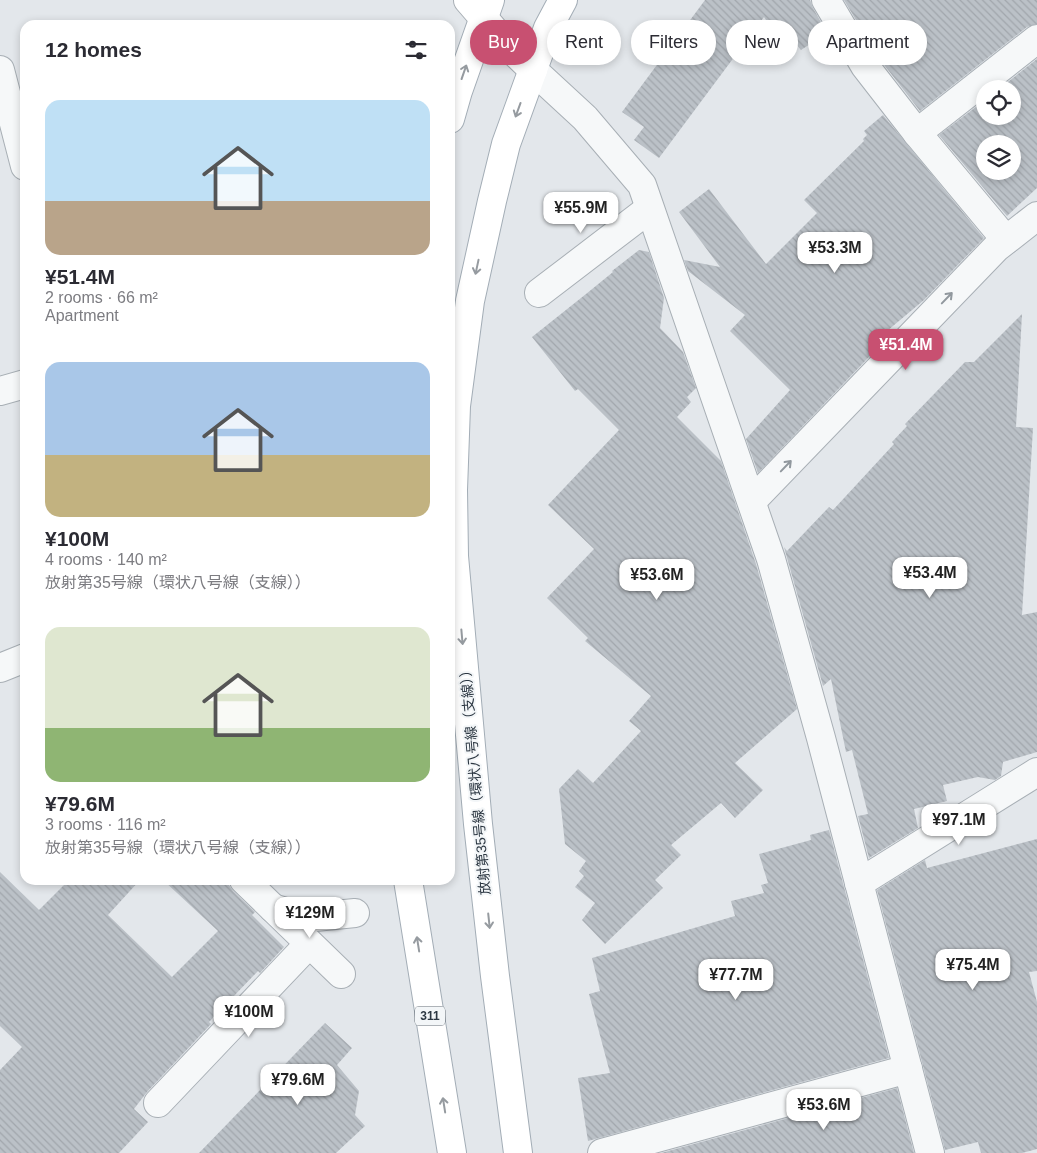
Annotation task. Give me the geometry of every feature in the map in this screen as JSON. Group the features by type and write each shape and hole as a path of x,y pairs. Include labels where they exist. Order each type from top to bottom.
{"main road":[{"name":"放射第35号線（環状八号線（支線））","path":"455,434 456,406 470,300 506,144 548,28 563,0"},
{"path":"481,6 506,44 533,70"},
{"path":"455,102 481,6"},
{"name":"放射第35号線（環状八号線（支線））","path":"455,567 478,824 518,1153"},
{"name":"311","path":"409,885 452,1153"}],"street":[{"path":"826,0 865,66 917,133 1006,240"},
{"path":"917,133 1037,40"},
{"path":"0,70 20,147"},
{"path":"533,70 585,118 642,186 774,568 930,1153"},
{"path":"539,294 650,209"},
{"path":"752,501 996,248 1037,216"},
{"path":"0,391 20,385"},
{"path":"0,668 20,660"},
{"path":"859,883 1037,772"},
{"path":"249,885 341,974"},
{"path":"272,908 305,918 355,913"},
{"path":"158,1103 309,944"},
{"path":"602,1153 908,1069"}],"building":[{"path":"705,0 810,0 820,20 808,20 808,45 801,50 798,46 798,20 766,20 764,17 762,20 726,20 726,65 728,65 659,158 634,140 644,127 622,112 657,65 716,65 716,20 690,20"},
{"path":"844,0 1037,0 1037,24 1027,27 920,111 884,65 927,65 927,20 856,20"},
{"path":"1037,59 1037,188 1007,216 977,180 1021,180 1021,135 976,135 976,179 939,135 976,107 976,125 1021,125 1021,80 1010,80"},
{"path":"883,115 984,238 924,300 887,331 890,335 758,473 746,439 790,390 730,331 745,315 688,271 684,260 720,267 679,212 709,189 766,264 817,213 804,200 864,141 863,139 867,135 864,131"},
{"path":"639,250 649,252 664,298 660,328 683,352 696,388 687,397 691,402 677,417 721,461 756,564 797,709 735,763 763,790 735,818 721,803 671,845 681,855 655,880 663,888 605,944 582,920 595,903 575,887 584,876 579,871 586,861 565,844 559,789 578,769 593,783 641,731 629,721 651,696 585,641 588,638 547,598 594,549 548,505 619,430 578,389 575,391 532,337"},
{"path":"1022,314 1016,427 1033,428 1022,615 1037,612 1037,752 1003,762 1001,776 995,780 978,777 943,785 947,801 914,809 918,828 869,858 858,816 868,814 852,750 846,752 831,679 823,686 784,547 787,551 829,507 833,510 894,444 892,442 907,426 905,424 965,362 974,362"},
{"path":"829,830 889,1058 588,1141 578,1078 610,1073 589,994 600,991 592,958 735,916 731,901 764,893 761,885 768,883 759,854 811,840 810,835"},
{"path":"1037,839 1037,971 1029,972 1037,1002 1037,1149 1022,1153 981,1153 978,1142 945,1150 877,890 925,860 927,868"},
{"path":"0,872 39,910 64,885 135,885 108,915 172,977 218,931 168,885 229,885 255,912 252,915 284,947 209,1022 211,1024 147,1092 134,1109 148,1122 119,1153 0,1153 0,1070 22,1047 0,1026"},
{"path":"325,1023 352,1048 337,1065 359,1091 355,1115 365,1126 336,1153 199,1153"},
{"path":"897,1088 914,1153 661,1153"}]}
